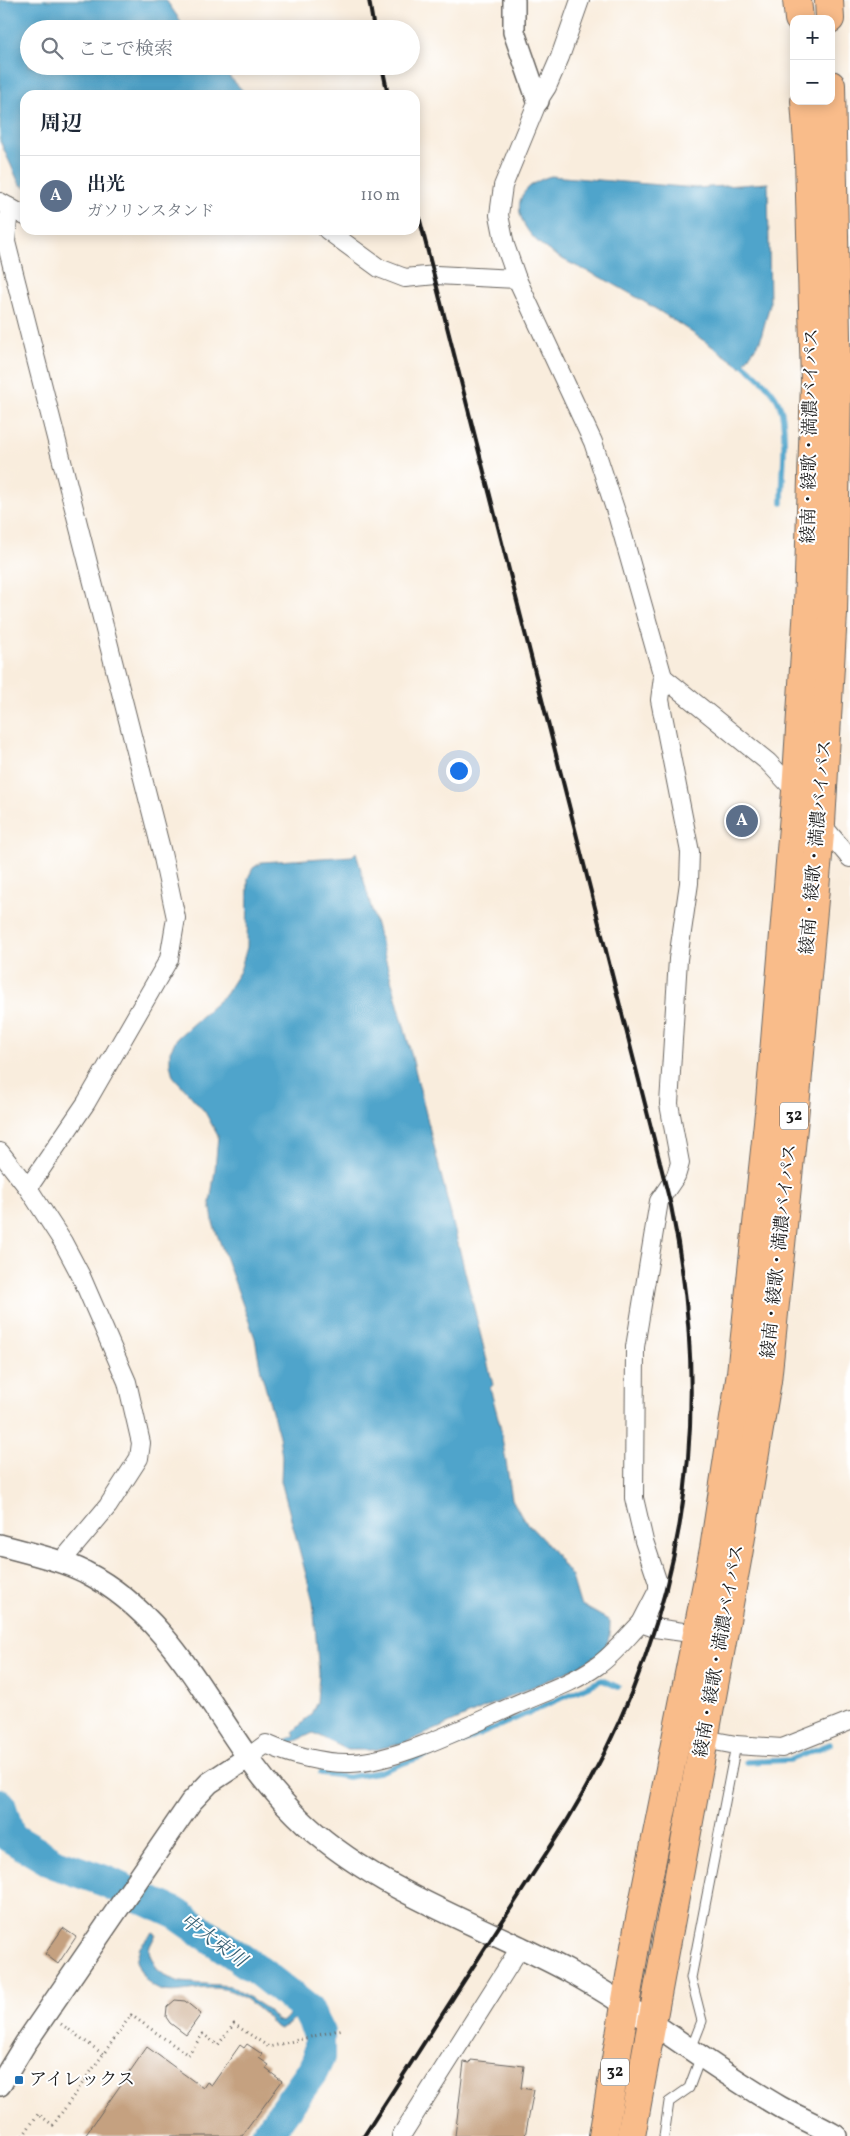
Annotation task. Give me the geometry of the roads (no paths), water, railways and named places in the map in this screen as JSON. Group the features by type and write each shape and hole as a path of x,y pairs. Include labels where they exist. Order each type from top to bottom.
{"highway":[{"path":"797,0 799,15"},
{"path":"829,0 830,15"},
{"name":"綾南・綾歌・満濃バイパス","path":"603,2136 638,1929 714,1549 742,1364 769,1113 796,791 808,607 815,382 809,158 804,105"},
{"name":"綾南・綾歌・満濃バイパス","path":"631,2136 767,1381 794,1118 820,823 834,573 841,136 835,105"}],"street":[{"path":"514,0 514,32 538,101"},
{"path":"0,2085 46,2014 191,1802 210,1783 266,1744 281,1751 351,1763 388,1757 560,1686 598,1666 640,1624 658,1590 658,1583 644,1541 634,1498 634,1347 659,1201 676,1176 680,1163 669,1104 678,959 689,883 690,852 660,700 663,677 621,526 593,442 517,279 505,245 499,215 503,186 538,101 547,87 580,0"},
{"path":"4,205 20,213"},
{"path":"4,205 6,242 162,853 176,918 169,959 86,1103 28,1188"},
{"path":"334,235 379,268 405,278 436,275 517,279"},
{"path":"663,677 768,762 796,791 850,858"},
{"path":"0,1152 28,1188 63,1242 84,1284 128,1382 141,1443 139,1458 108,1506 61,1562"},
{"path":"0,1545 61,1562 109,1586 133,1604 180,1654 247,1758 272,1792 330,1846 357,1864 403,1889 570,1972 780,2106 836,2136"},
{"path":"640,1624 697,1634"},
{"path":"704,1739 736,1746 782,1748 850,1721"},
{"path":"400,2136 521,1946"}],"lane":[{"path":"664,2136 669,2102 689,2088 702,2021 691,1978 736,1746"}],"water":[{"path":"0,0 166,0 180,20 20,20 20,75 228,75 242,90 20,90 20,184 0,141"},
{"path":"551,176 696,188 768,183 770,304 760,341 741,367 649,305 617,286 554,254 533,237 521,216 520,200 528,188 542,179"},
{"path":"356,852 408,1041 493,1385 490,1388 500,1425 512,1499 523,1519 550,1547 572,1577 580,1604 610,1621 610,1631 603,1650 578,1667 407,1742 374,1750 348,1750 313,1733 283,1747 281,1743 295,1735 293,1732 311,1714 317,1702 319,1674 313,1601 281,1481 282,1457 279,1436 261,1372 255,1338 214,1226 210,1203 218,1136 205,1112 173,1076 170,1064 170,1051 177,1038 224,996 240,971 247,947 248,878 253,868 262,862 352,856"},
{"path":"153,1932 156,1934 149,1948 150,1955 157,1969 167,1977 180,1982 231,1986 268,2010 276,2020 281,2022 295,2010 298,2013 289,2024 280,2029 251,2003 228,1990 213,1988 174,1992 163,1991 153,1986 144,1977 136,1961 140,1947"}],"waterway":[{"path":"739,360 768,387 780,406 784,427 782,503"},
{"path":"321,1773 348,1777 379,1772 463,1742 602,1680 618,1687"},
{"path":"746,1762 790,1760 830,1744"},
{"name":"中大束川","path":"0,1805 10,1837 56,1864 105,1881 177,1914 260,1972 307,2009 319,2033 319,2057 312,2072 266,2136"},
{"path":"295,2013 301,2005"}],"railway":[{"path":"369,0 372,20"},
{"path":"384,75 387,90"},
{"path":"364,2136 567,1821 607,1748 639,1674 663,1600 680,1524 689,1446 690,1368 684,1288 671,1206 420,221"}],"place":[{"name":"出光","path":"742,821"},
{"name":"アイレックス","path":"19,2080"}]}
